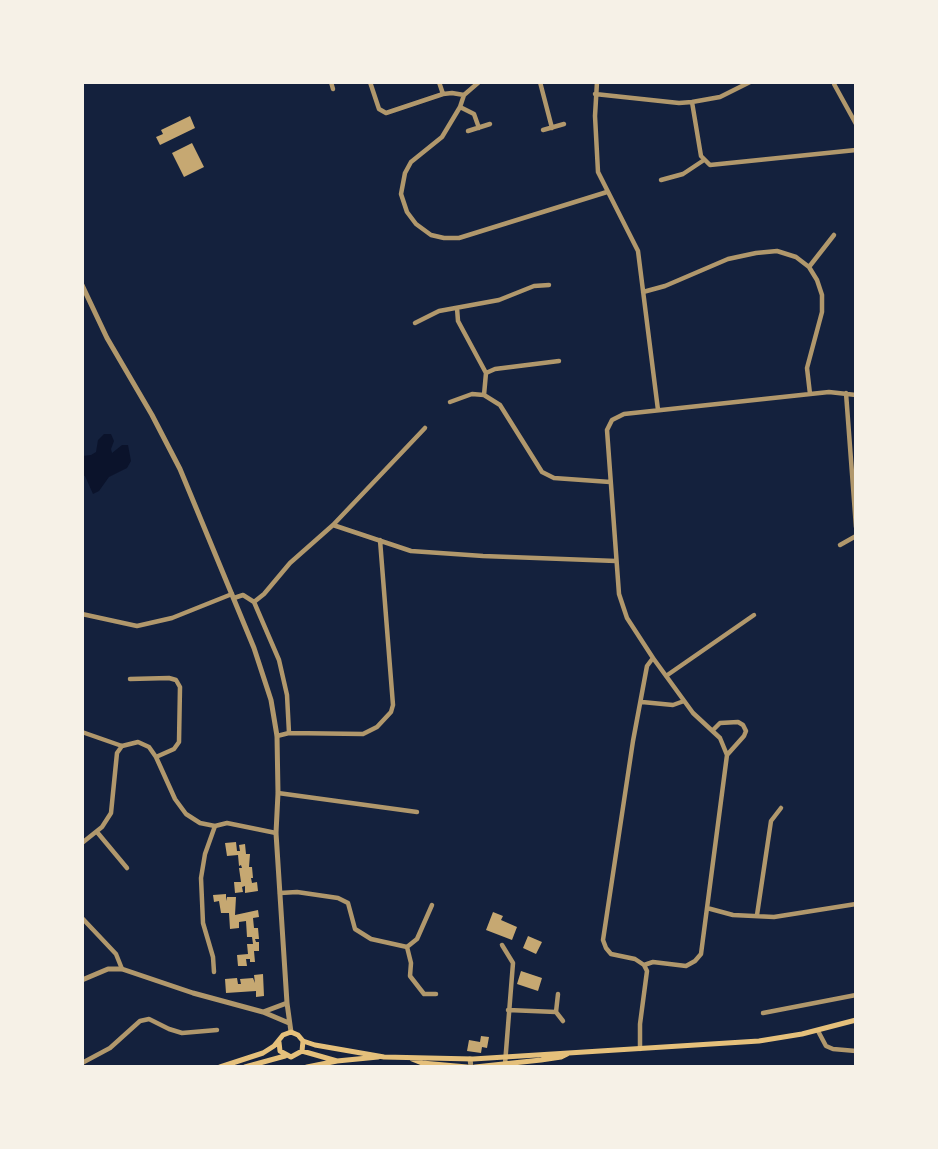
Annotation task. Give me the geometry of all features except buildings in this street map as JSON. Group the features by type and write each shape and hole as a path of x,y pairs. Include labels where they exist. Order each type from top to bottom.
{"main road":[{"path":"412,1059 422,1063 471,1067 561,1058 566,1054 759,1041 818,1031 856,1020"},
{"path":"220,1067 255,1056 291,1032 303,1041 384,1057 470,1059 503,1063"},
{"path":"279,1041 278,1048 285,1056"},
{"path":"245,1067 285,1056 296,1056 302,1051 303,1041"},
{"path":"302,1051 337,1064"},
{"path":"307,1067 384,1057"}],"street":[{"path":"331,82 333,89"},
{"path":"370,82 377,105 386,113 443,94 464,95"},
{"path":"439,82 443,94"},
{"path":"479,82 464,95 442,137 411,162 405,173 401,194 407,212 416,224 431,235 444,239 458,238 607,192"},
{"path":"540,82 552,128"},
{"path":"597,82 595,94 598,172 638,251 658,410"},
{"path":"595,94 692,102 720,97 750,82"},
{"path":"834,84 856,124"},
{"path":"692,102 704,160 710,165 856,150"},
{"path":"460,107 474,114 479,128"},
{"path":"468,131 490,124"},
{"path":"542,130 564,124"},
{"path":"661,180 683,174 704,160"},
{"path":"809,267 834,235"},
{"path":"643,292 665,286 718,262 756,253 778,251 796,257 809,267 817,280 821,295 822,312 807,368 810,394"},
{"path":"82,285 107,338 180,469 254,648 271,700 277,736 276,833 291,1032"},
{"path":"415,323 439,311 499,300 534,286 549,285"},
{"path":"457,308 458,320 486,373 484,395"},
{"path":"486,373 495,369 559,361"},
{"path":"846,393 856,527"},
{"path":"645,965 653,962 686,966 701,954 727,754 720,738 693,713 627,618 619,594 607,430 612,420 624,414 810,394 856,395"},
{"path":"450,402 465,395 484,395 500,405 542,472 554,478 610,482"},
{"path":"254,602 290,563 333,525 425,428"},
{"path":"333,525 411,551 616,561"},
{"path":"840,545 856,536"},
{"path":"277,736 289,733 363,734 377,727 391,712 393,705 380,540"},
{"path":"82,614 136,626 172,618 233,596 243,595 254,602 279,660 288,708 289,733"},
{"path":"666,676 754,615"},
{"path":"640,1049 640,1024 647,971 645,965 635,959 611,954 603,940 633,741 647,666 653,658"},
{"path":"130,679 169,678 176,680 180,687 179,741 174,749 156,757"},
{"path":"642,702 673,705 684,701"},
{"path":"713,730 720,723 738,722 743,725 746,731 744,736 727,754"},
{"path":"82,732 122,746 138,742 149,747 175,799 186,814 200,822 215,827 228,823 276,833"},
{"path":"82,843 97,832 111,813 117,753 122,746"},
{"path":"278,793 417,812"},
{"path":"757,915 771,821 781,808"},
{"path":"214,972 213,957 203,923 201,877 205,854 215,827"},
{"path":"97,832 127,868"},
{"path":"280,893 297,892 338,898 348,904 355,929 371,939 407,947"},
{"path":"707,908 733,915 774,917 856,904"},
{"path":"407,947 416,939 432,905"},
{"path":"82,918 116,954 122,969"},
{"path":"502,945 513,963 503,1063"},
{"path":"407,947 411,963 410,976 424,994 436,994"},
{"path":"82,980 108,969 122,969 193,993 263,1012 289,1023"},
{"path":"558,994 556,1012 563,1021"},
{"path":"763,1013 856,995"},
{"path":"263,1012 287,1003"},
{"path":"508,1010 556,1012"},
{"path":"82,1063 110,1048 140,1021 149,1019 182,1033 217,1030"},
{"path":"818,1031 826,1046 856,1051"},
{"path":"459,1059 461,1067"},
{"path":"470,1059 471,1067"}],"water":[{"path":"104,434 111,434 114,441 112,453 122,445 128,445 131,461 127,468 109,477 99,491 93,494 82,475 82,456 96,452 98,440"}]}
